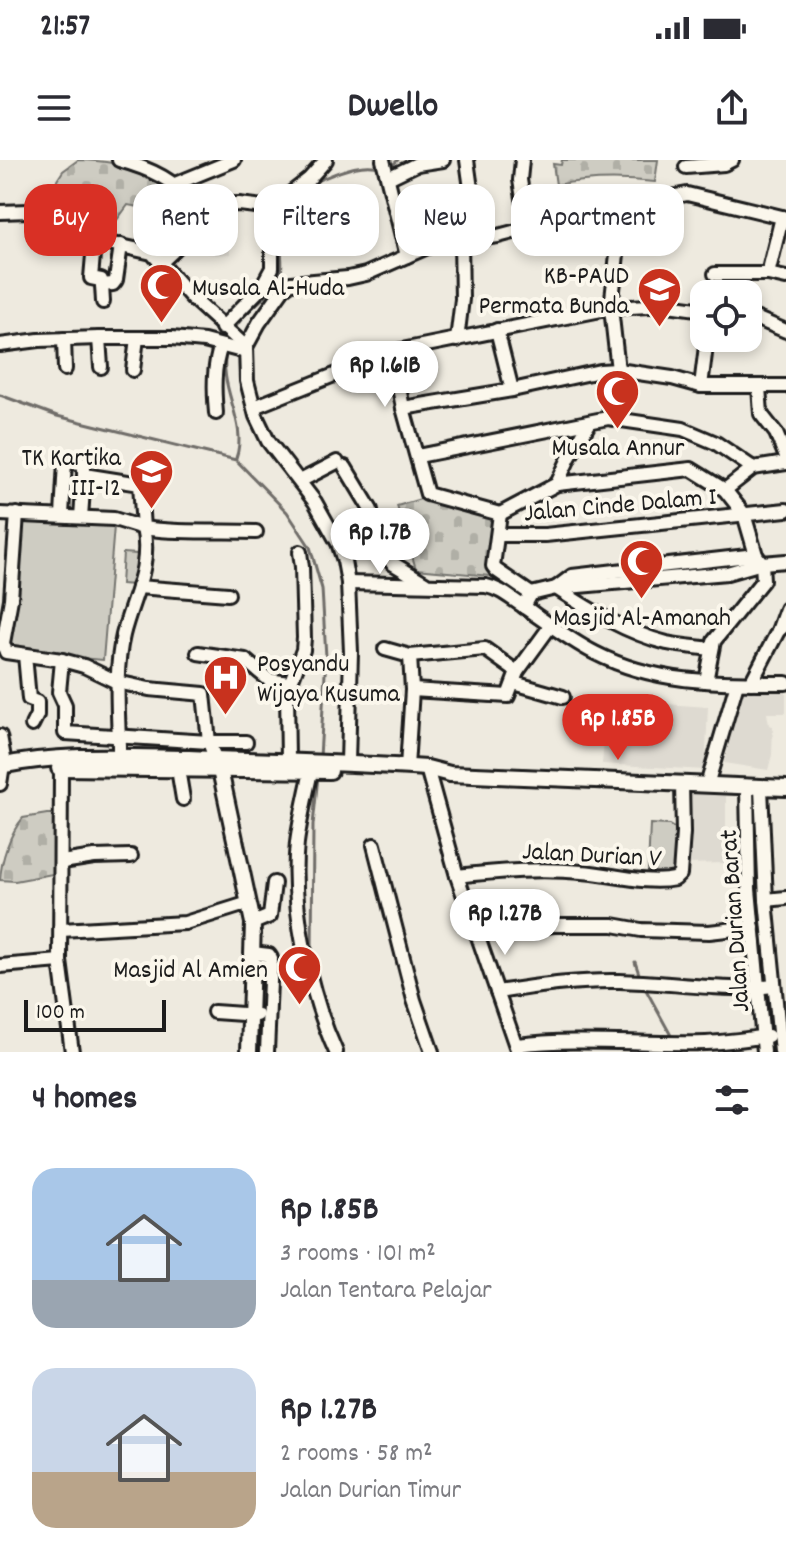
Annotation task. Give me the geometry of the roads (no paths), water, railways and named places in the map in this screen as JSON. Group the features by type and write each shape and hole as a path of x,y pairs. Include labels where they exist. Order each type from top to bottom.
{"main road":[{"path":"1,773 40,759 313,768 341,765 407,767 428,773"},
{"path":"1,773 119,762 178,769 288,760 313,768"},
{"path":"218,765 253,923 249,1052"},
{"path":"341,765 428,773 786,788"}],"street":[{"path":"119,160 150,169 175,184 234,160"},
{"path":"200,160 212,168"},
{"path":"303,184 326,160"},
{"path":"395,207 386,170 443,160"},
{"path":"467,160 470,184"},
{"path":"521,184 522,160"},
{"path":"687,194 686,164 724,164 732,160"},
{"path":"684,195 784,218 768,274"},
{"path":"0,212 24,211"},
{"path":"117,244 152,253 242,348 254,407 268,441 315,502 338,543 348,583 351,652 341,765"},
{"path":"102,285 113,284 116,280 121,245"},
{"path":"93,256 91,278 101,280 103,302"},
{"path":"161,262 168,256"},
{"path":"225,330 261,288 272,268 272,256"},
{"path":"242,348 286,285 348,278 378,270 407,256"},
{"path":"457,340 462,299 461,256"},
{"path":"608,418 618,370 611,308 617,256"},
{"path":"715,274 768,274 786,278"},
{"path":"254,407 392,352 611,308 668,305 690,308"},
{"path":"762,321 786,331"},
{"path":"497,330 512,390"},
{"path":"99,338 101,367"},
{"path":"0,345 64,339 137,338 204,341 242,348"},
{"path":"133,370 137,338"},
{"path":"64,339 65,369"},
{"path":"216,413 213,392 221,346"},
{"path":"392,352 403,408 427,494 500,514 557,484 691,469 725,490 744,514 763,580 711,649 706,681"},
{"path":"701,386 705,352"},
{"path":"403,408 512,390 585,373 618,370 701,386 786,386"},
{"path":"759,387 761,414 776,433 786,457"},
{"path":"418,456 608,418 683,429 716,443 753,468"},
{"path":"557,484 590,422"},
{"path":"62,515 65,462 84,463 81,517"},
{"path":"725,490 753,468 786,463"},
{"path":"300,481 341,465 371,510"},
{"path":"84,475 140,484 147,546 145,569 123,634 117,682 119,762"},
{"name":"Jalan Cinde Dalam I","path":"499,535 545,535 786,510"},
{"path":"0,514 114,519 143,528 181,534 256,532"},
{"path":"17,514 11,599 3,643 7,654 62,660 84,666 117,682 149,689 204,694 209,742 218,765"},
{"name":"Jalan Cinde Dalam I","path":"500,514 494,568 531,594"},
{"path":"379,531 392,563 426,584"},
{"path":"288,760 288,683 303,650 304,638 300,552"},
{"path":"524,607 531,594 556,588 727,573 759,559 786,561"},
{"path":"348,583 486,586 505,592 594,653 638,671 658,677 706,681 786,683"},
{"path":"138,587 228,594"},
{"path":"556,588 595,614 617,624 667,642 711,649"},
{"path":"751,683 782,627 786,609"},
{"path":"412,690 506,696 552,624"},
{"path":"385,649 410,656 485,649 515,678 563,697"},
{"path":"198,653 239,658 251,663 269,680 288,683"},
{"path":"25,655 29,699 63,702"},
{"path":"407,767 412,690 410,656"},
{"path":"62,660 59,692 63,702 65,734 246,742"},
{"path":"707,785 737,683"},
{"path":"32,725 37,715 37,702"},
{"path":"0,736 1,773"},
{"path":"61,768 60,961 72,1052"},
{"path":"313,768 297,843 297,878 304,947 313,992 336,1052"},
{"path":"178,769 183,799"},
{"path":"428,773 457,876 517,1049 577,1040 707,1043 773,1036 781,1052"},
{"name":"Jalan Durian V","path":"457,876 550,869 675,879 680,874 682,784"},
{"path":"497,992 565,982 767,987 766,900 757,882 754,788"},
{"path":"374,845 414,1000 432,1052"},
{"path":"62,862 131,856"},
{"name":"Jalan Durian Barat","path":"757,882 753,927 767,987 773,1036 764,1052"},
{"path":"253,923 270,916 274,883"},
{"path":"766,900 786,898"},
{"path":"61,930 185,923 249,903"},
{"path":"479,933 554,925 613,925 641,930 709,932 753,927"},
{"path":"252,953 270,956 267,1052"},
{"path":"406,963 420,960"},
{"path":"0,966 60,961"},
{"path":"252,980 269,982"},
{"path":"214,1012 268,1016"}],"waterway":[{"path":"389,168 398,160"},
{"path":"313,182 356,167 382,168"},
{"path":"234,331 272,289 282,269 281,256"},
{"path":"227,349 228,391 239,431 236,458"},
{"path":"0,395 57,416 236,460 287,512 310,547 322,589 326,657 320,757"},
{"path":"312,957 313,825 318,776"},
{"path":"635,962 640,977"},
{"path":"645,988 674,1041"}],"place":[{"name":"Musala Al-Huda","path":"161,325"},
{"name":"KB-PAUD Permata Bunda","path":"660,328"},
{"name":"Musala Annur","path":"618,430"},
{"name":"TK Kartika III-12","path":"152,510"},
{"name":"Masjid Al-Amanah","path":"642,600"},
{"name":"Posyandu Wijaya Kusuma","path":"226,716"},
{"name":"Masjid Al Amien","path":"299,1007"}]}
